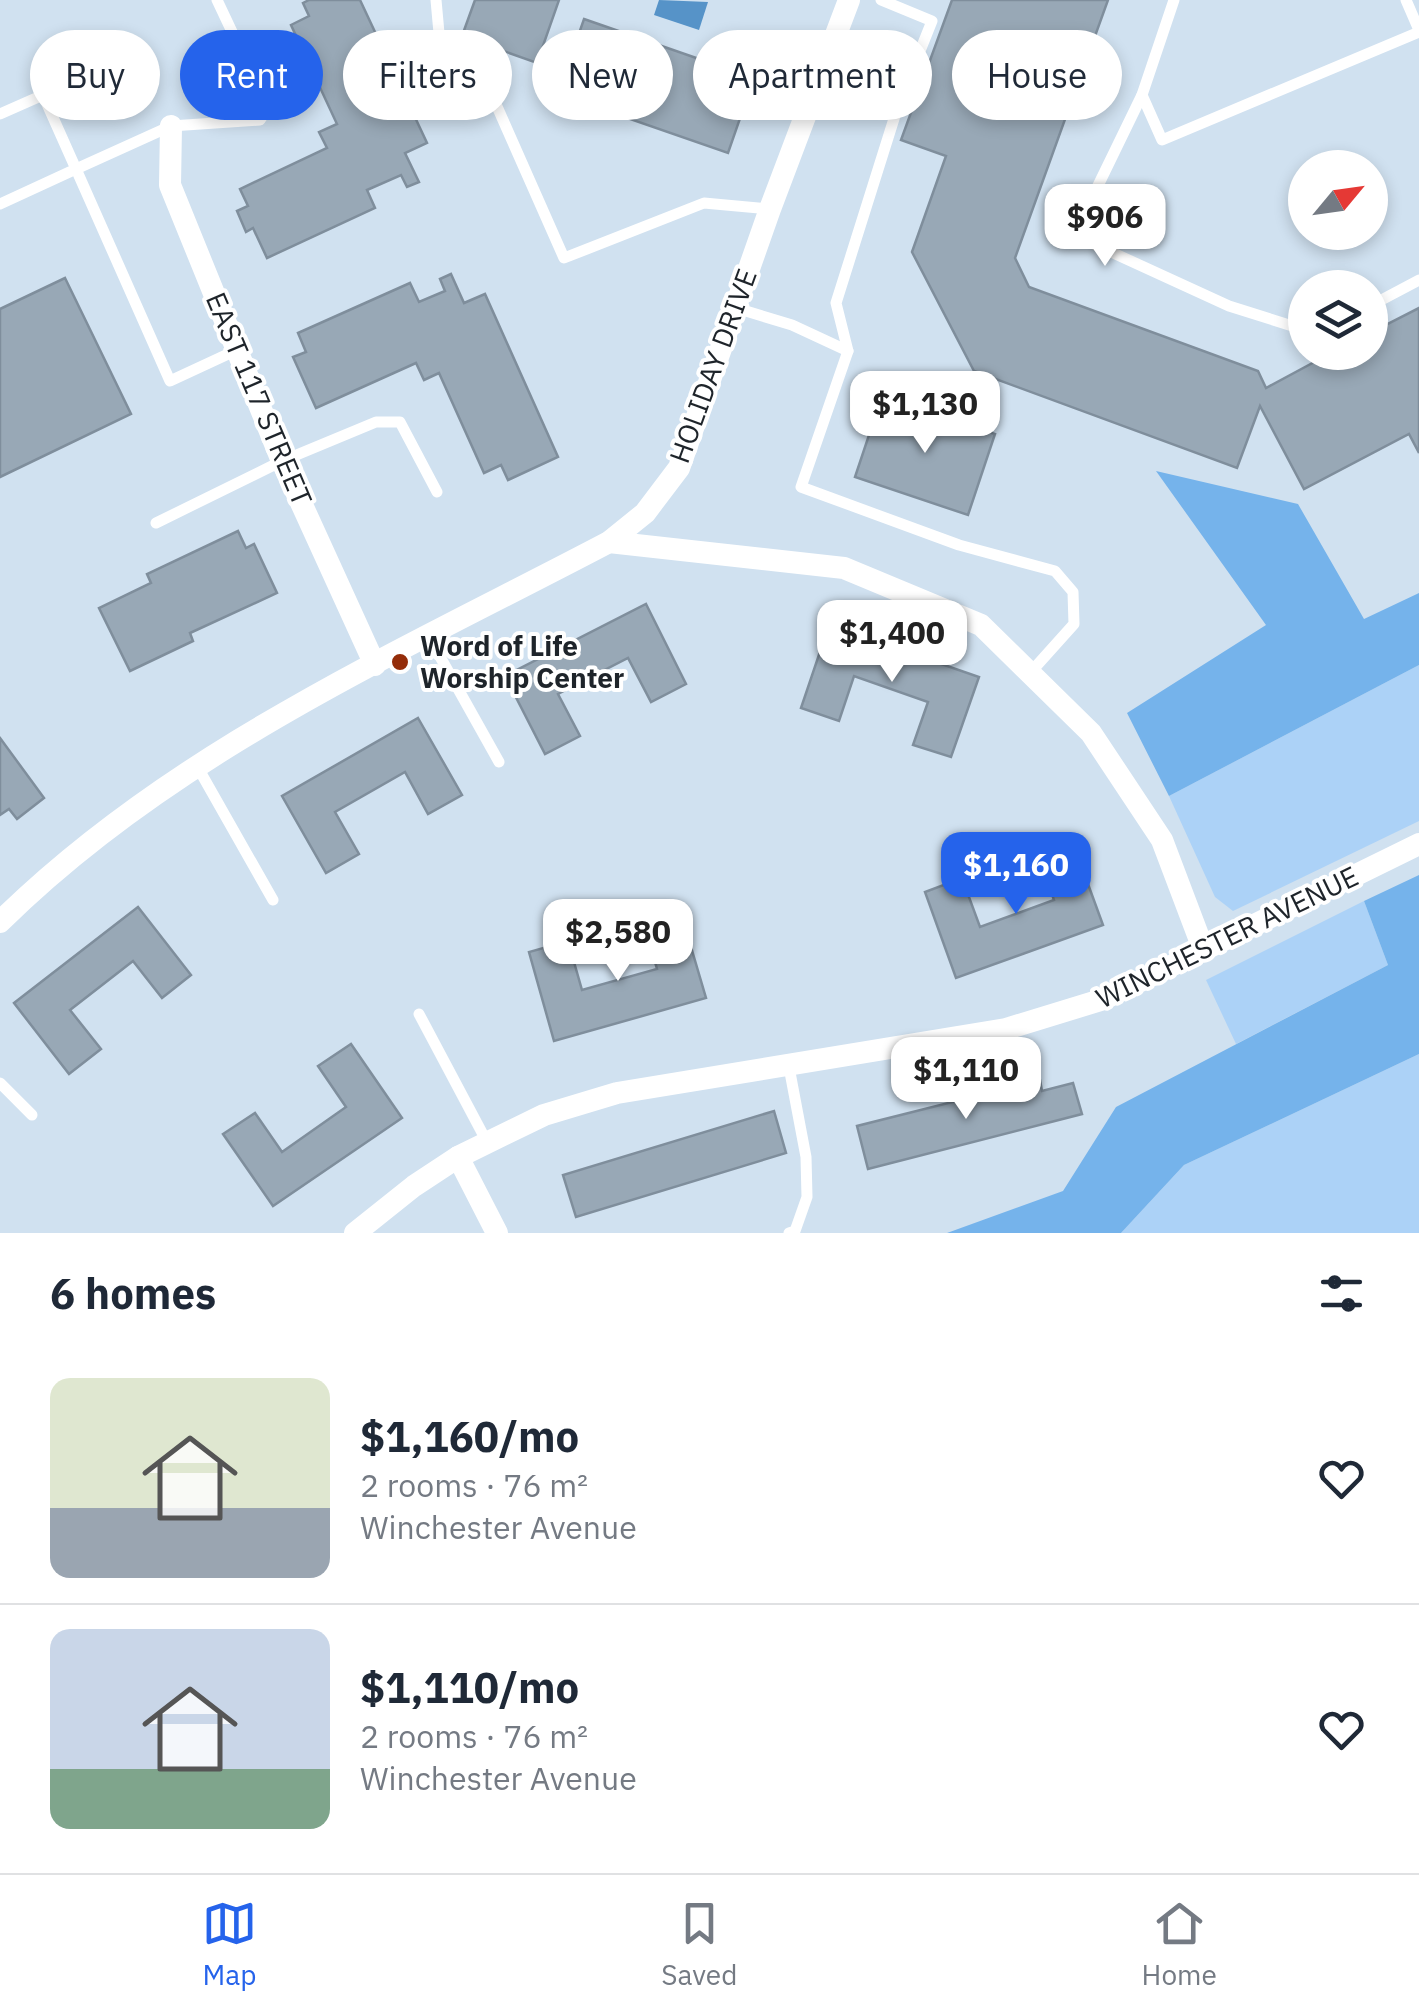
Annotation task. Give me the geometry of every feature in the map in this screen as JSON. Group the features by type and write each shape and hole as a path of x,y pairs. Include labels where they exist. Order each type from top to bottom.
{"street":[{"name":"HOLIDAY DRIVE","path":"2,916 80,850 197,766 282,713 609,542 645,513 679,468 849,0"},
{"name":"EAST 117 STREET","path":"171,126 170,185 282,460 376,665"},
{"path":"609,542 844,568 981,626 1090,733 1162,840 1204,951"},
{"name":"WINCHESTER AVENUE","path":"355,1233 458,1157 544,1115 618,1093 1006,1029 1104,999 1419,844"},
{"path":"458,1157 497,1233"}],"lane":[{"path":"0,204 171,126 260,120 268,108 216,0"},
{"path":"436,0 439,33 456,54 484,77 564,258 704,203 770,210"},
{"path":"881,0 932,21 898,106 836,303 848,351 801,487 959,544 1055,571 1073,592 1074,624 1030,673"},
{"path":"1174,0 1142,95 1074,236 1229,306 1288,325"},
{"path":"1142,95 1162,140 1419,31 1406,0"},
{"path":"0,114 43,95 170,381 239,349"},
{"path":"1388,296 1419,280"},
{"path":"736,308 792,325 848,351"},
{"path":"156,523 282,460 376,422 400,422 437,492"},
{"path":"429,637 499,762"},
{"path":"197,766 274,900"},
{"path":"418,1014 487,1142"},
{"path":"789,1067 806,1157 807,1198 794,1231 789,1233"},
{"path":"0,1084 32,1115"}],"shaded area":[{"path":"659,0 708,2 699,30 654,15"},
{"path":"1156,471 1298,504 1364,619 1419,593 1419,665 1169,796 1127,713 1266,625"},
{"path":"1419,665 1419,821 1233,911 1215,897 1169,796"},
{"path":"1419,875 1419,1054 1184,1165 1121,1233 947,1233 1063,1191 1116,1107 1388,965 1364,901"},
{"path":"1364,901 1388,965 1236,1044 1206,980"},
{"path":"1419,1054 1419,1233 1121,1233 1184,1165"}],"building":[{"path":"360,0 374,30 343,30 343,120 416,120 427,143 405,153 419,182 407,187 401,175 367,190 375,208 267,258 253,228 246,232 237,211 248,206 240,189 327,148 319,132 337,124 323,94 323,30 293,30 291,25 309,16 303,3"},
{"path":"475,0 559,0 549,30 532,30 532,61 512,54 512,30 464,30"},
{"path":"952,0 1108,0 1097,30 952,30 952,120 1065,120 1015,258 1029,287 1258,371 1266,388 1300,370 1388,370 1388,324 1419,308 1419,453 1409,434 1304,489 1260,406 1237,468 974,371 912,252 946,156 901,140 908,120 932,120 932,55"},
{"path":"584,19 616,30 580,30"},
{"path":"673,50 693,57 693,120 739,120 728,153 633,120 673,120"},
{"path":"451,274 464,303 485,294 558,457 508,480 501,465 484,473 439,373 424,380 416,363 316,408 293,357 306,352 298,333 410,283 419,302 445,291 440,279"},
{"path":"65,278 131,414 0,477 0,309"},
{"path":"882,396 995,434 968,515 855,477"},
{"path":"238,531 246,548 254,544 277,593 190,633 193,641 130,671 99,608 151,583 147,574"},
{"path":"646,604 686,684 651,702 628,658 558,694 580,736 545,754 505,676"},
{"path":"829,625 979,677 951,757 913,745 928,702 854,676 839,721 801,708"},
{"path":"418,718 462,795 428,814 405,772 335,812 359,854 326,873 282,796"},
{"path":"0,738 44,798 17,819 9,809 0,815"},
{"path":"1073,843 1103,925 956,978 925,892 962,878 980,927 1054,900 1038,856"},
{"path":"138,907 191,975 162,998 133,961 70,1010 101,1049 69,1074 14,1003"},
{"path":"681,913 706,998 554,1041 529,952 568,941 582,990 657,969 644,924"},
{"path":"351,1044 402,1118 273,1206 223,1134 255,1113 282,1152 346,1107 318,1066"},
{"path":"1040,1080 1042,1091 1073,1083 1082,1114 868,1169 857,1126"},
{"path":"774,1111 786,1153 576,1217 563,1175"}],"place":[{"name":"Word of Life Worship Center","path":"400,662"}]}
